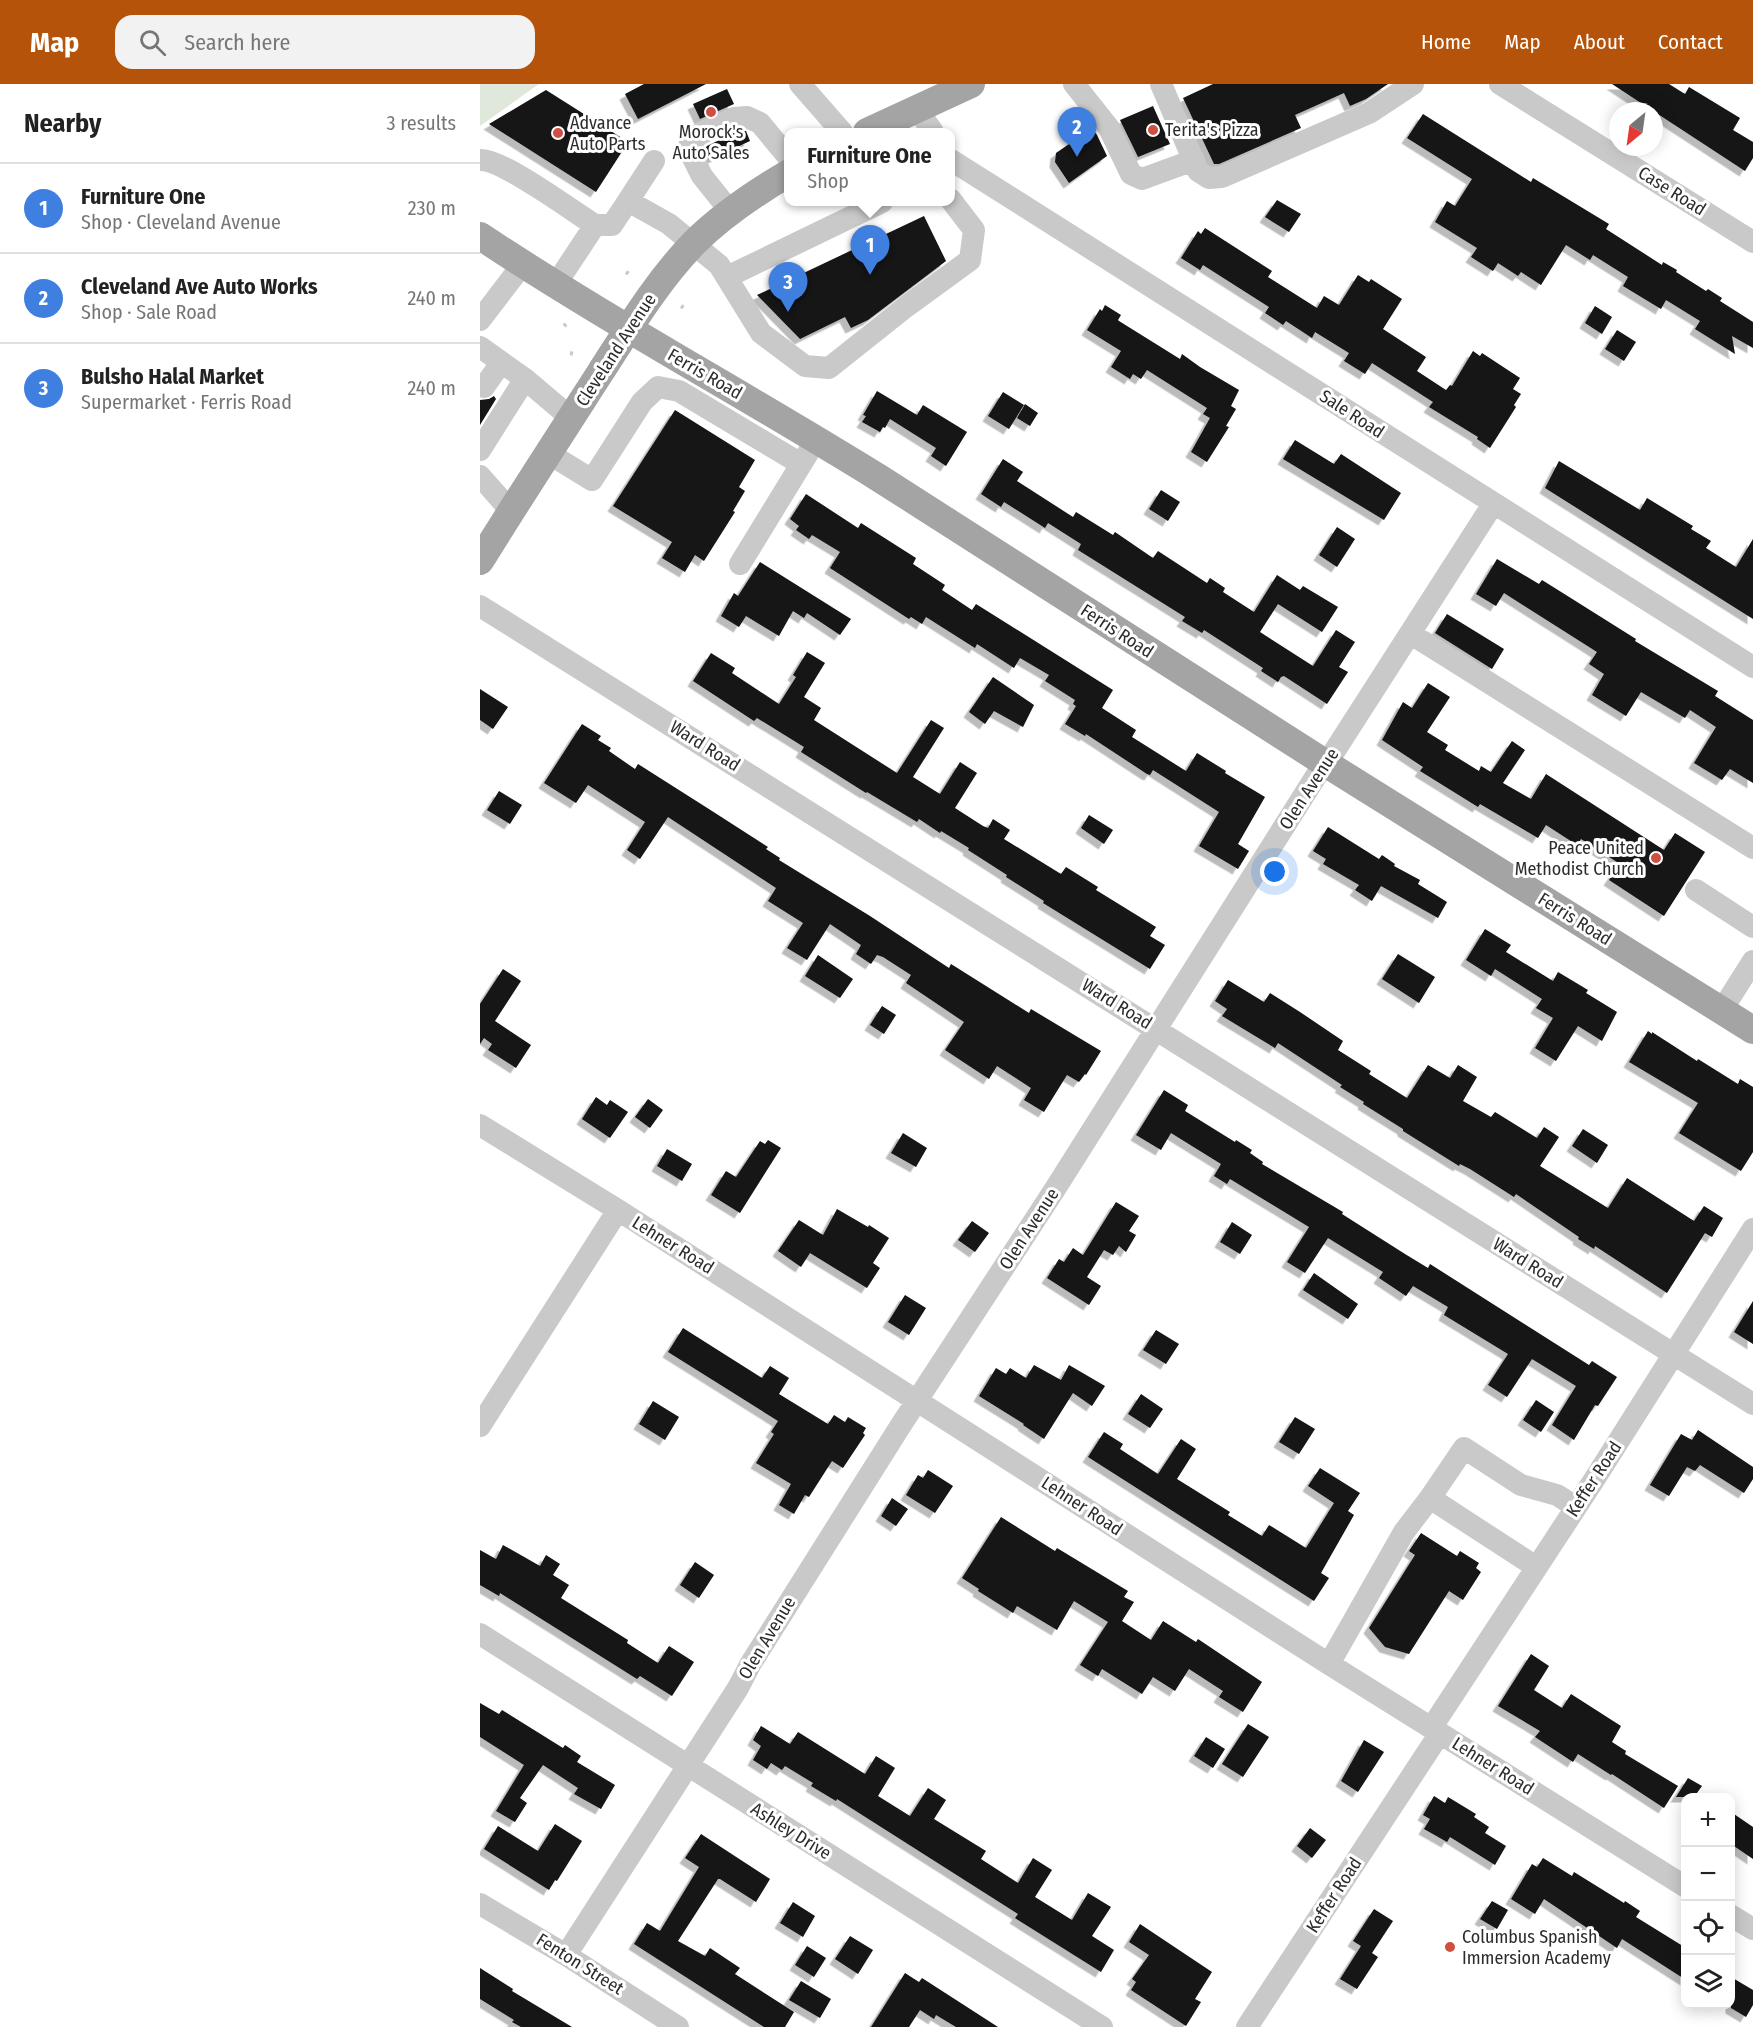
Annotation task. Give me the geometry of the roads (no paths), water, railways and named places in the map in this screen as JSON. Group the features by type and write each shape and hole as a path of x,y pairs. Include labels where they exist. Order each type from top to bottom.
{"main road":[{"path":"876,128 971,84"},
{"name":"Cleveland Avenue","path":"480,561 657,287 693,244 730,211 760,189 784,176"},
{"name":"Ferris Road","path":"480,236 628,330 817,439 1325,763 1753,1030"}],"street":[{"path":"800,84 838,128"},
{"path":"1074,84 1109,128 1131,174 1142,179 1194,160"},
{"path":"1161,84 1198,171 1209,178 1222,177 1369,113 1407,86"},
{"name":"Case Road","path":"1500,84 1753,242"},
{"path":"917,109 930,128"},
{"path":"730,211 702,176 688,148 698,135 734,118 747,117 760,123 784,152"},
{"path":"480,160 487,160 504,167 595,225 612,225 654,161"},
{"name":"Sale Road","path":"955,162 1753,667"},
{"path":"628,201 669,224 719,265 761,333 806,366 829,368 970,260 974,230 955,205"},
{"path":"727,277 872,206"},
{"path":"556,284 595,225"},
{"path":"480,320 523,264"},
{"path":"480,347 525,379 571,418"},
{"path":"484,387 501,363"},
{"path":"480,450 525,379"},
{"path":"548,453 592,480 642,402 658,387 679,391 801,464"},
{"path":"740,564 817,439"},
{"path":"480,476 511,511"},
{"name":"Olen Avenue","path":"566,1955 738,1688 750,1663 917,1401 1493,504"},
{"name":"Ward Road","path":"480,606 1753,1404"},
{"path":"1411,634 1753,848"},
{"path":"1696,890 1753,927"},
{"path":"1722,1010 1753,961"},
{"name":"Lehner Road","path":"480,1125 618,1210 1329,1664 1681,1884"},
{"path":"480,1426 618,1210"},
{"name":"Keffer Road","path":"1253,2025 1536,1567 1753,1229"},
{"path":"1329,1664 1404,1532 1464,1448 1521,1485 1557,1495 1576,1507"},
{"path":"1430,1498 1536,1567"},
{"name":"Ashley Drive","path":"480,1634 1102,2027"},
{"name":"Fenton Street","path":"480,1904 566,1955 678,2027"},
{"path":"1735,1918 1753,1929"}],"place":[{"name":"Morock's Auto Sales","path":"711,112"},
{"name":"Terita's Pizza","path":"1153,130"},
{"name":"Advance Auto Parts","path":"558,133"},
{"name":"Cleveland Ave Auto Works","path":"1077,157"},
{"name":"Furniture One","path":"870,275"},
{"name":"Bulsho Halal Market","path":"788,312"},
{"name":"Peace United Methodist Church","path":"1656,858"},
{"name":"Columbus Spanish Immersion Academy","path":"1450,1947"}]}
